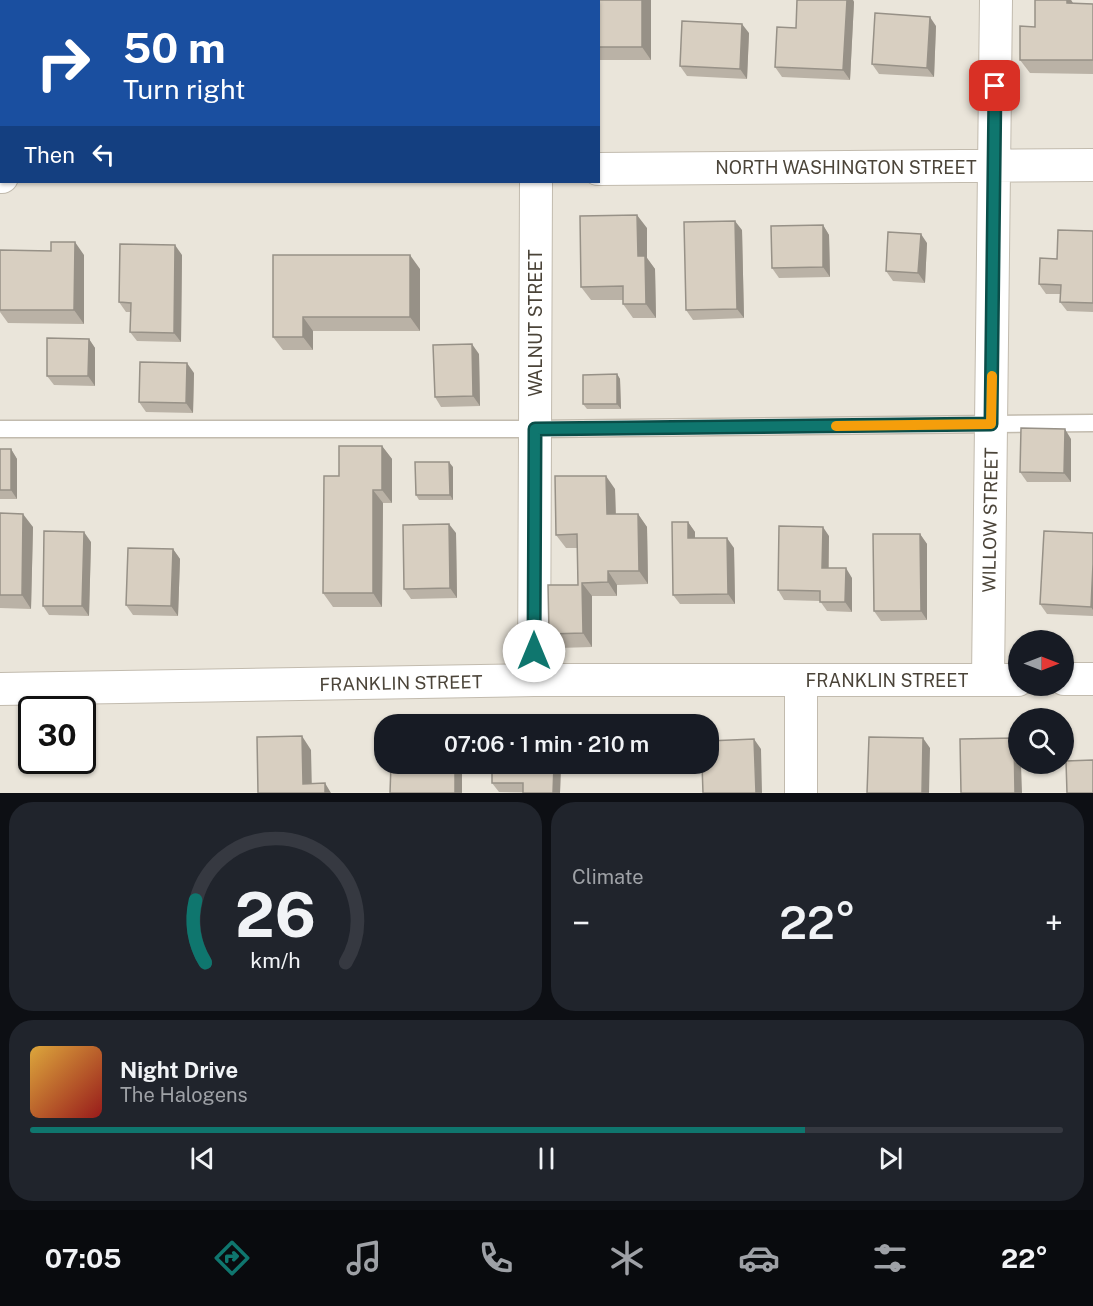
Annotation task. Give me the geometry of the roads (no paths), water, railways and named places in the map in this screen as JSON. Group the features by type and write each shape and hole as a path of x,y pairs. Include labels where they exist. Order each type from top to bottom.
{"street":[{"name":"WILLOW STREET","path":"996,0 991,424 1003,680"},
{"name":"NORTH WASHINGTON STREET","path":"600,169 1093,165"},
{"name":"WALNUT STREET","path":"534,680 536,183"},
{"path":"1074,679 1093,679"},
{"name":"FRANKLIN STREET","path":"0,689 534,680 1003,680"},
{"path":"801,680 801,793"}],"lane":[{"path":"0,429 535,429 1093,423"}]}
